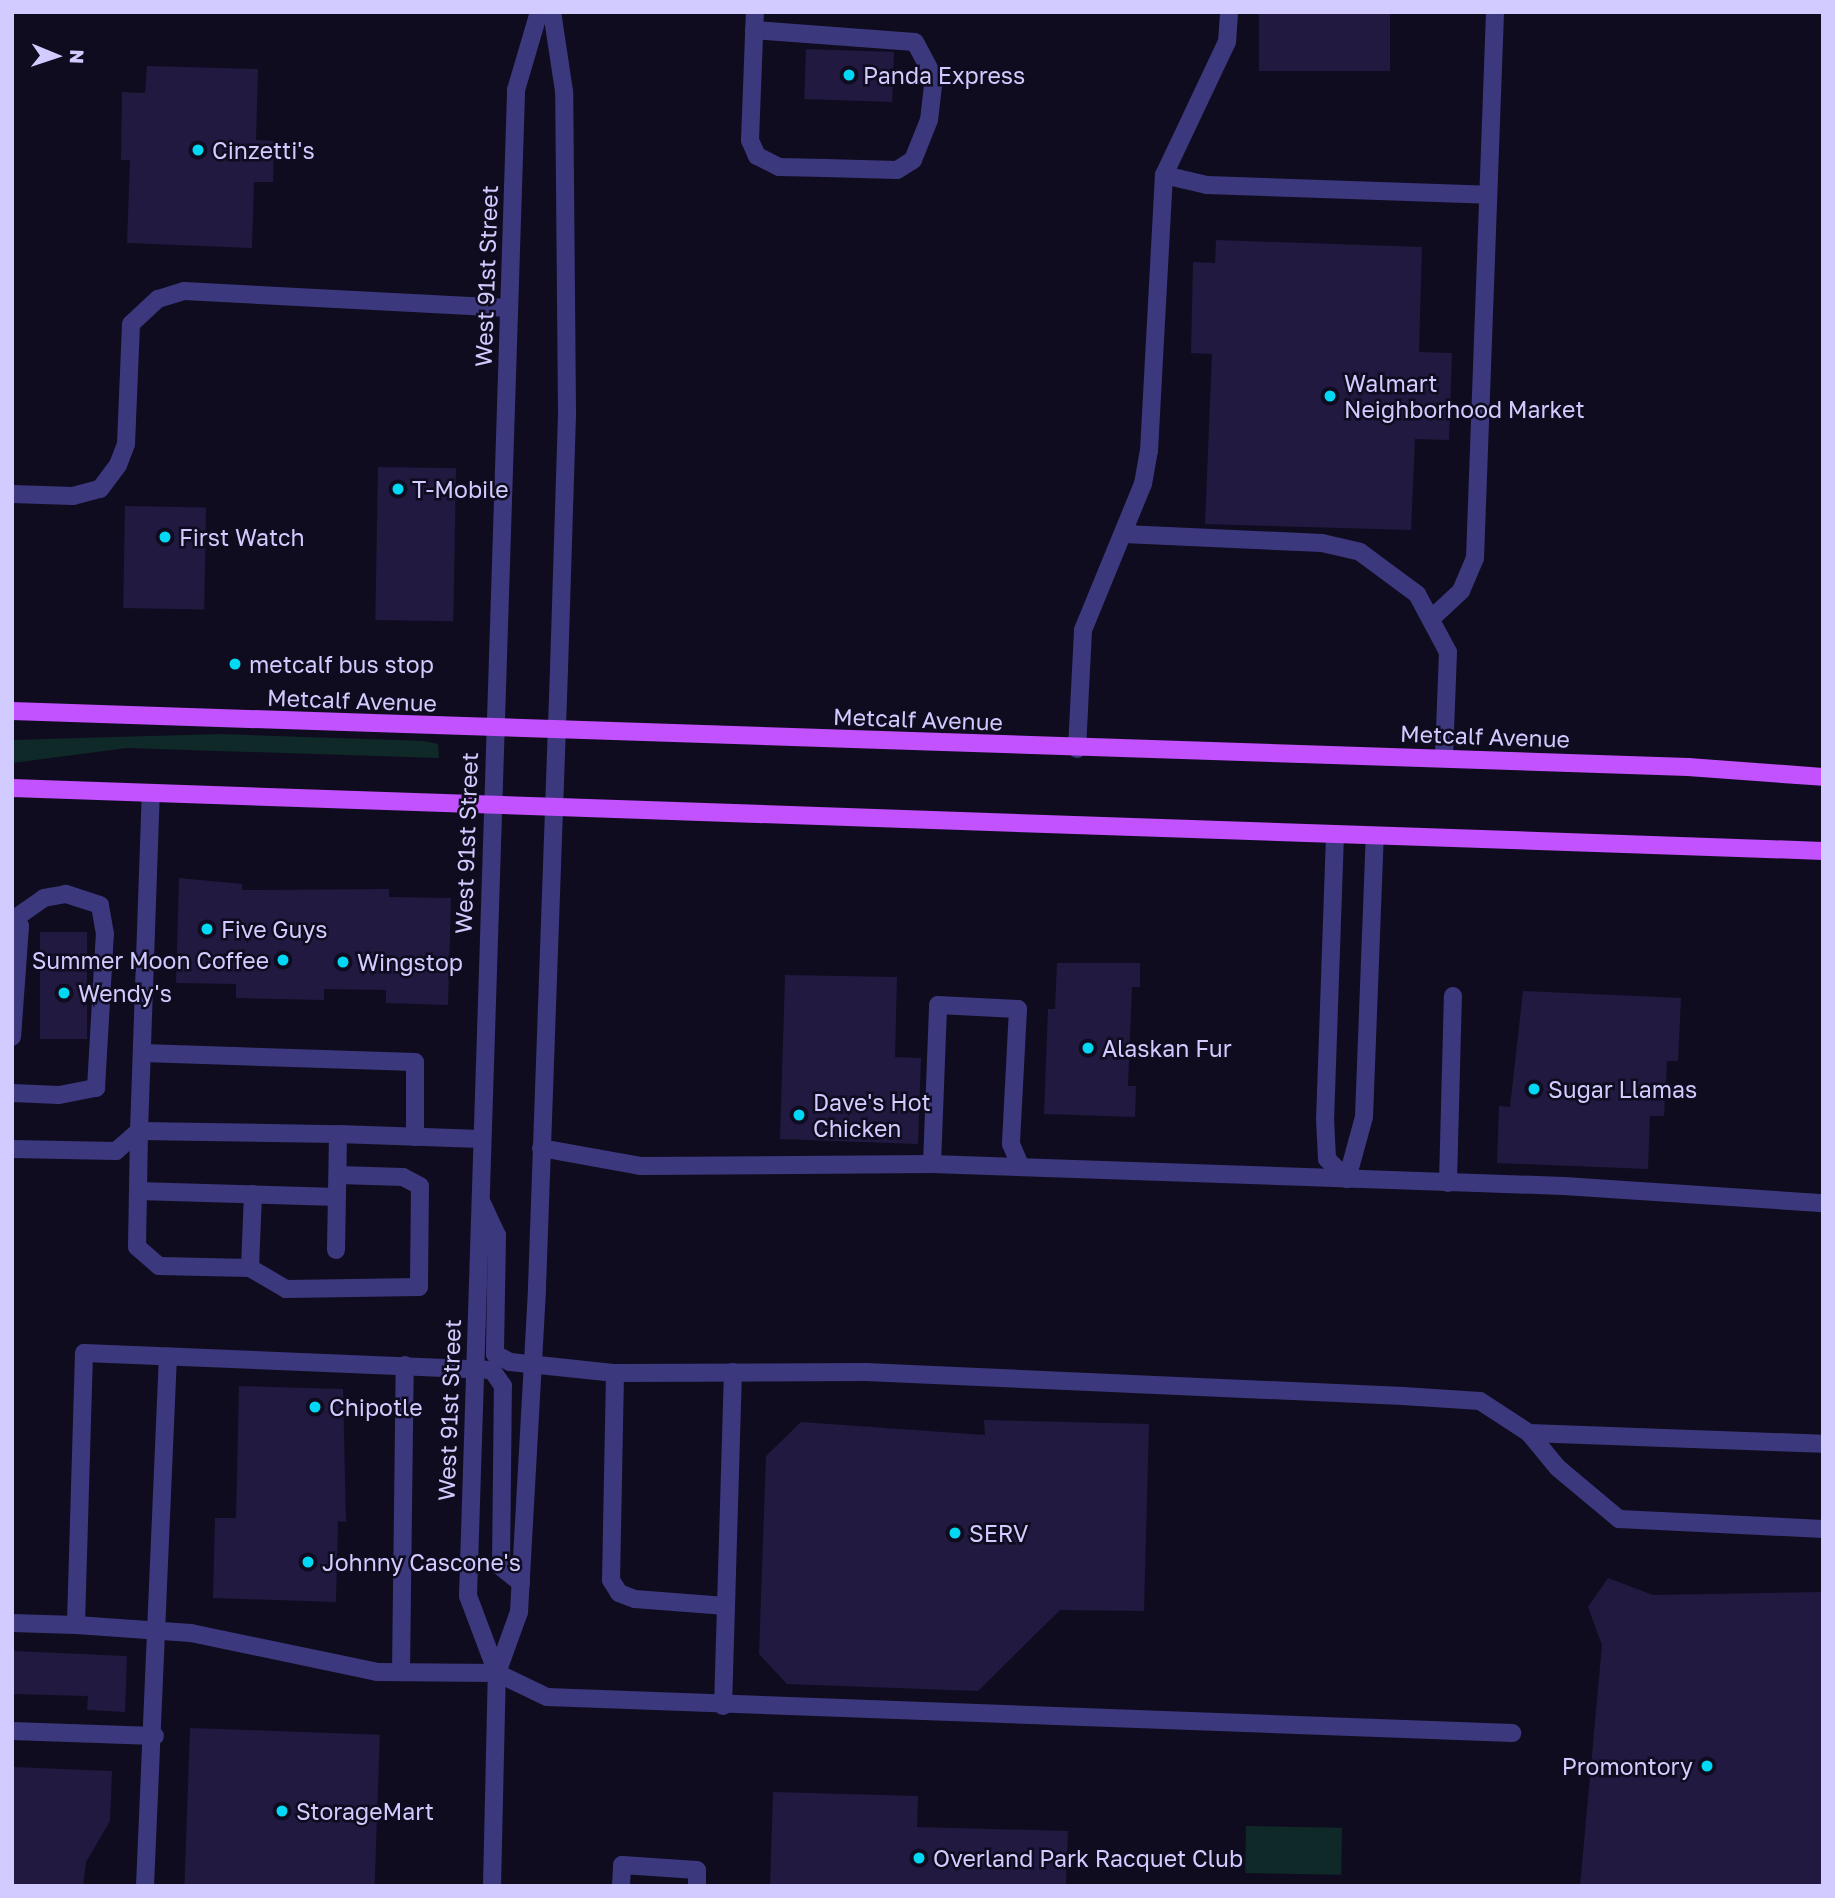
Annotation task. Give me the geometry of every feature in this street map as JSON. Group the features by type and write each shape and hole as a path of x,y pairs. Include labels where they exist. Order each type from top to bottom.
{"main road":[{"name":"Metcalf Avenue","path":"12,711 495,730 1444,758 1823,777"},
{"path":"12,788 1823,851"}],"street":[{"name":"West 91st Street","path":"498,1673 468,1596 516,90 540,12"},
{"name":"West 91st Street","path":"492,1886 498,1673 519,1612 533,1363 567,412 564,91 552,12"},
{"path":"1077,749 1083,630 1125,534 1149,451 1164,175 1227,42 1229,12"},
{"path":"1432,618 1461,591 1475,558 1495,12"},
{"path":"755,21 902,37 915,42 930,62 929,120 913,160 897,170 779,167 757,156 750,140 755,21"},
{"path":"1164,175 1207,185 1488,195"},
{"path":"12,494 73,496 100,489 118,465 126,444 131,324 158,299 184,292 509,308"},
{"path":"1125,534 1322,543 1360,552 1417,594 1448,652 1444,758"},
{"path":"151,793 137,1247 159,1266 250,1268 286,1289 419,1287 420,1186 403,1177 338,1175"},
{"path":"1335,835 1325,1118 1327,1159 1348,1180"},
{"path":"1348,1180 1364,1117 1375,836"},
{"path":"12,1037 20,926 12,920 44,898 66,894 100,905 105,934 102,1054 96,1088 59,1095 12,1093"},
{"path":"1448,1183 1453,996"},
{"path":"932,1164 939,1005 1017,1009 1012,1144 1021,1167"},
{"path":"143,1053 415,1062 415,1137"},
{"path":"12,1150 116,1151 139,1131 481,1139"},
{"path":"337,1250 338,1134"},
{"path":"541,1148 641,1166 932,1164 1448,1183 1823,1203"},
{"path":"138,1191 337,1197"},
{"path":"250,1268 253,1194"},
{"path":"480,1198 497,1235 495,1354 533,1363 615,1373 866,1372 1480,1401 1529,1433 1558,1468 1619,1519 1823,1529"},
{"path":"76,1625 84,1353 492,1370 503,1386 501,1567 521,1583"},
{"path":"145,1886 161,1630 168,1356"},
{"path":"401,1672 405,1365"},
{"path":"723,1706 733,1372"},
{"path":"615,1373 611,1580 619,1593 635,1599 726,1606"},
{"path":"1529,1433 1823,1444"},
{"path":"12,1623 161,1630 401,1672 498,1673 547,1697 723,1706 1066,1711 1212,1724 1512,1733"},
{"path":"12,1731 155,1736"},
{"path":"621,1886 622,1865 697,1870 697,1886"}],"green space":[{"path":"220,734 424,741 438,744 439,758 127,748 12,763 12,740"},
{"path":"1246,1826 1342,1828 1341,1875 1245,1873"}],"building":[{"path":"1259,12 1390,12 1390,71 1259,71"},
{"name":"Panda Express","path":"806,49 894,52 892,102 804,99"},
{"name":"Cinzetti's","path":"147,66 258,69 256,140 274,141 273,182 254,182 252,248 127,243 130,160 121,160 122,92 145,93"},
{"name":"Walmart Neighborhood Market","path":"1216,240 1422,247 1419,352 1452,353 1449,440 1415,439 1411,530 1205,524 1212,354 1191,353 1193,262 1215,263"},
{"path":"378,467 456,468 453,621 375,620"},
{"name":"First Watch","path":"125,506 206,507 204,609 123,608"},
{"path":"179,878 242,884 242,890 389,889 389,897 451,898 448,1005 386,1003 386,990 324,989 324,1000 236,998 236,984 176,983"},
{"name":"Wendy's","path":"40,932 87,932 87,1039 40,1039"},
{"name":"Alaskan Fur","path":"1057,963 1140,963 1140,987 1132,987 1128,1086 1136,1086 1135,1117 1044,1114 1048,1009 1055,1009"},
{"path":"785,975 897,977 895,1057 921,1058 918,1144 780,1139"},
{"path":"1523,991 1681,998 1678,1061 1667,1061 1664,1116 1650,1116 1648,1169 1497,1163 1499,1106 1510,1107"},
{"path":"239,1386 343,1389 346,1522 338,1521 336,1602 213,1598 215,1518 236,1518"},
{"name":"SERV","path":"984,1420 1149,1424 1144,1611 1060,1610 978,1691 787,1684 759,1654 766,1456 801,1422 985,1435"},
{"name":"Promontory","path":"1608,1578 1653,1595 1823,1592 1823,1886 1580,1886 1602,1645 1588,1607"},
{"path":"12,1651 127,1656 125,1712 87,1710 88,1696 12,1694"},
{"name":"StorageMart","path":"190,1728 380,1735 375,1886 184,1886"},
{"path":"14,1767 112,1771 110,1821 86,1862 83,1886 12,1886"},
{"name":"Overland Park Racquet Club","path":"773,1792 918,1796 917,1827 1068,1831 1066,1886 770,1886"}],"place":[{"name":"Panda Express","path":"849,75"},
{"name":"Cinzetti's","path":"198,150"},
{"name":"Walmart Neighborhood Market","path":"1330,396"},
{"name":"T-Mobile","path":"398,489"},
{"name":"First Watch","path":"165,537"},
{"name":"metcalf bus stop","path":"235,664"},
{"name":"Five Guys","path":"207,929"},
{"name":"Summer Moon Coffee","path":"283,960"},
{"name":"Wingstop","path":"343,962"},
{"name":"Wendy's","path":"64,993"},
{"name":"Alaskan Fur","path":"1088,1048"},
{"name":"Sugar Llamas","path":"1534,1089"},
{"name":"Dave's Hot Chicken","path":"799,1115"},
{"name":"Chipotle","path":"315,1407"},
{"name":"SERV","path":"955,1533"},
{"name":"Johnny Cascone's","path":"308,1562"},
{"name":"Promontory","path":"1707,1766"},
{"name":"StorageMart","path":"282,1811"},
{"name":"Overland Park Racquet Club","path":"919,1858"}]}
